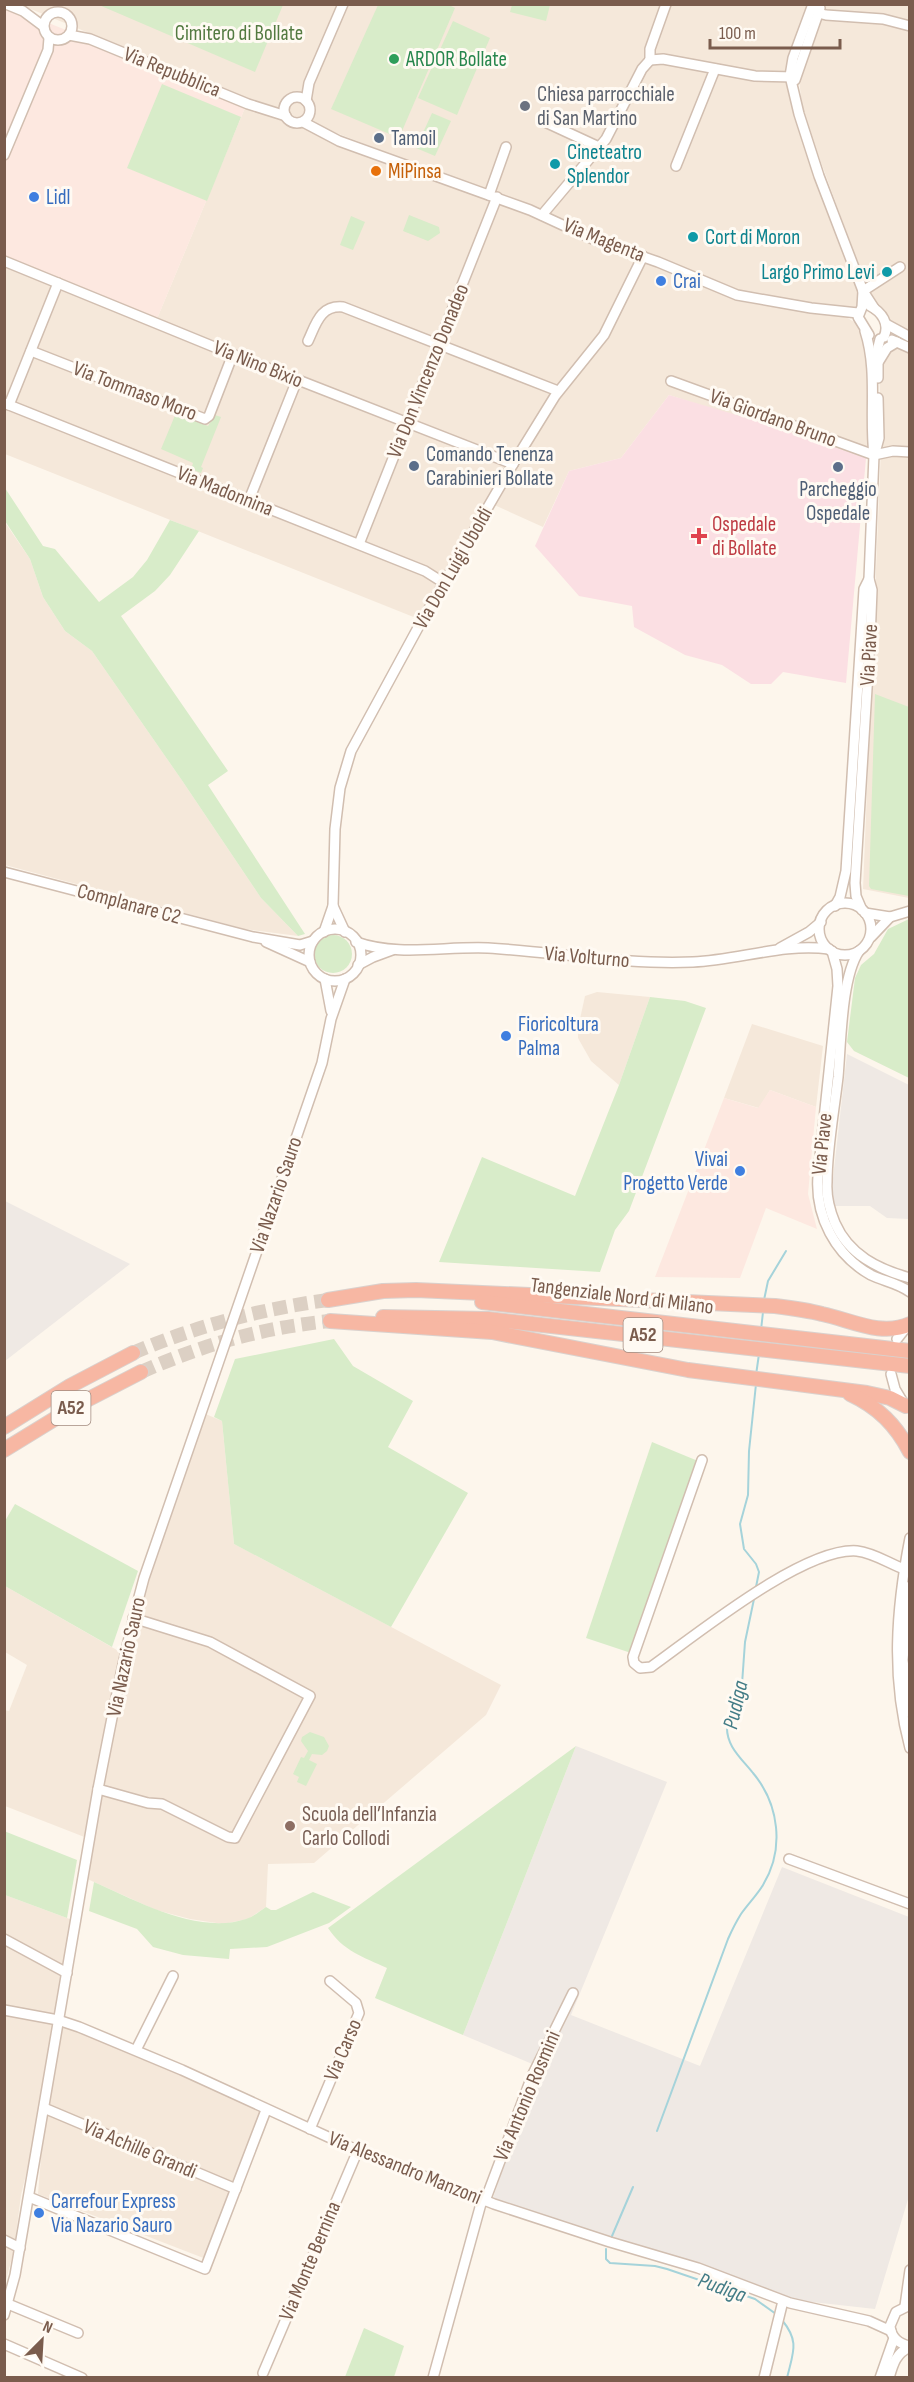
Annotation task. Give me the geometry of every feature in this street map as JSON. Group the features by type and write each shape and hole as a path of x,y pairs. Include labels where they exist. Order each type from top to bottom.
{"highway":[{"name":"Tangenziale Nord di Milano","path":"909,1324 886,1329 813,1311 775,1306 416,1290 372,1292 328,1300 384,1296 445,1298 909,1351"},
{"name":"Tangenziale Nord di Milano","path":"837,1389 648,1364 492,1332 330,1321 396,1316 488,1319 909,1366"},
{"name":"A52","path":"4,1427 70,1386 133,1353"},
{"name":"A52","path":"4,1450 79,1404 141,1372"},
{"path":"837,1389 872,1393 908,1408"},
{"path":"837,1389 864,1400 879,1411 892,1423 909,1452"}],"street":[{"path":"6,4 23,11 43,26 53,39"},
{"path":"306,101 309,83 343,4"},
{"path":"650,60 650,49 666,4"},
{"path":"874,308 864,291 819,176 799,114 793,79 817,7 826,15 883,19 909,26"},
{"path":"4,155 53,39 71,31 69,17 52,10 23,11"},
{"path":"43,26 52,10"},
{"name":"Via Repubblica","path":"71,31 253,105 285,111"},
{"path":"542,215 610,132 642,69 650,60 663,58 755,76 793,79"},
{"path":"676,166 715,69"},
{"path":"306,118 291,122 285,111 290,100 309,83"},
{"path":"296,97 306,101 310,107 306,118"},
{"path":"306,118 324,133 366,152 493,196"},
{"path":"545,122 599,147"},
{"name":"Via Don Vincenzo Donadeo","path":"358,544 438,345 493,196 506,147"},
{"name":"Via Magenta","path":"493,196 542,215 595,240 643,256 737,295 811,308 860,310"},
{"name":"Via Don Luigi Uboldi","path":"324,932 333,906 336,823 340,788 351,752 513,464 558,391 604,335 643,256"},
{"name":"Via Nino Bixio","path":"4,261 297,380 513,464"},
{"path":"900,267 864,291 859,321 873,338 897,342 909,348"},
{"path":"7,404 58,283"},
{"path":"860,310 865,305 874,308 881,313 886,324 909,338"},
{"path":"308,341 322,312 329,308 340,307 558,391"},
{"path":"882,338 886,324"},
{"name":"Via Piave","path":"863,912 856,896 855,884 870,640 872,590 869,579 874,455 870,354 865,331"},
{"name":"Via Piave","path":"874,455 879,438 878,364 882,338"},
{"path":"878,364 887,348 897,342"},
{"name":"Via Tommaso Moro","path":"31,351 203,419 209,417 234,354"},
{"path":"249,500 297,380"},
{"name":"Via Giordano Bruno","path":"671,381 874,455"},
{"name":"Via Madonnina","path":"7,404 425,571 444,583"},
{"path":"874,455 893,451 909,452"},
{"name":"Via Piave","path":"835,906 840,897 846,872 864,589 869,579"},
{"name":"Complanare C2","path":"4,872 253,937 300,945 313,941"},
{"path":"890,917 859,951 848,955 830,950 820,937 820,922 835,906 849,904 863,912 890,917 909,911"},
{"name":"Via Don Luigi Uboldi","path":"333,906 345,932"},
{"path":"863,912 871,927 869,939"},
{"name":"Via Volturno","path":"778,949 809,932 820,922"},
{"path":"335,930 345,932 357,942 360,953 358,965 354,972 345,979 333,981 325,979 315,972 310,963 309,952 313,941 324,932 335,930"},
{"name":"Complanare C2","path":"253,937 310,963"},
{"name":"Via Volturno","path":"357,942 394,950 488,948 660,962 694,962 778,949 830,950"},
{"name":"Via Volturno","path":"358,965 394,950"},
{"name":"Via Piave","path":"830,950 837,969 838,986 818,1176 819,1202 826,1227 844,1254 868,1273 901,1286 909,1292"},
{"name":"Via Piave","path":"859,951 850,970 844,1013 827,1170 828,1197 835,1223 855,1252 883,1270 909,1278"},
{"name":"Via Nazario Sauro","path":"325,979 330,998 331,1020"},
{"name":"Via Nazario Sauro","path":"4,2315 20,2248 98,1789 133,1618 144,1578 322,1063 331,1020 345,979"},
{"path":"897,1339 909,1324"},
{"path":"891,1374 897,1393 908,1408"},
{"path":"702,1460 635,1652 634,1663 642,1668 651,1666 763,1588 809,1564 844,1552 865,1552 904,1569"},
{"path":"909,1538 897,1617 897,1673 909,1748"},
{"path":"909,1586 903,1638 909,1713"},
{"path":"98,1789 148,1803 162,1804 228,1837 235,1838 310,1696 210,1642 133,1618"},
{"path":"904,1673 909,1685"},
{"path":"789,1859 909,1904"},
{"path":"4,1939 66,1973"},
{"path":"136,2050 173,1976"},
{"name":"Via Carso","path":"310,2129 359,2013 356,2003 330,1982"},
{"name":"Via Antonio Rosmini","path":"433,2378 484,2200 532,2076 573,1993"},
{"name":"Via Alessandro Manzoni","path":"4,2010 58,2020 136,2050 358,2150 484,2200 610,2242 698,2268 761,2292 782,2309 807,2308 869,2321"},
{"name":"Via Achille Grandi","path":"44,2108 236,2189"},
{"path":"29,2196 205,2269 266,2110"},
{"name":"Via Monte Bernina","path":"263,2373 358,2150"},
{"path":"4,2240 20,2248"},
{"path":"869,2321 892,2316 907,2306 909,2270"},
{"path":"8,2304 78,2333"},
{"path":"764,2378 782,2309"},
{"path":"880,2378 892,2334 892,2316"},
{"path":"869,2321 909,2346 896,2357 889,2378"},
{"path":"4,2344 82,2378"}],"shaded area":[{"path":"4,5 247,103 154,326 5,266"},
{"path":"21,5 807,5 787,67 793,112 859,292 859,303 854,310 746,298 735,301 846,317 859,325 867,344 869,456 866,458 669,395 621,458 569,471 543,527 490,503 421,620 5,454 4,266 154,326 247,103 292,125 316,131 493,198 673,274 543,213 249,99"},
{"path":"825,5 909,5 909,342 891,334 889,318 868,291 803,113 799,80"},
{"path":"884,339 910,350 909,898 863,889 881,448 879,350"},
{"name":"Ospedale di Bollate","path":"669,395 760,422 866,458 846,683 783,672 771,684 751,684 722,665 685,655 634,627 632,606 579,596 535,546 569,471 621,458"},
{"path":"4,521 30,559 43,597 65,631 92,651 261,898 298,936 245,929 5,865"},
{"path":"597,992 650,997 619,1085 591,1061 578,1038 585,996"},
{"path":"752,1024 823,1046 816,1107 770,1090 759,1108 724,1098"},
{"path":"847,1054 909,1085 909,1219 887,1218 870,1206 835,1206 831,1196"},
{"path":"770,1090 816,1107 808,1194 817,1229 766,1208 740,1278 655,1277 724,1098 758,1108"},
{"path":"5,1201 130,1264 5,1361"},
{"path":"201,1412 222,1421 234,1544 501,1685 486,1715 314,1863 268,1864 266,1907 248,1919 223,1924 190,1919 156,1910 83,1877 124,1654"},
{"path":"5,1586 122,1653 94,1784 87,1838 5,1806 4,1710 9,1711 27,1665 5,1652"},
{"path":"576,1746 667,1782 571,2015 700,2066 782,1867 909,1917 909,2196 875,2309 794,2300 493,2198 537,2066 463,2035"},
{"path":"5,1895 75,1921 42,2109 21,2195 14,2250 5,2284"},
{"path":"59,2022 79,2028 265,2111 206,2259 38,2194 45,2110"}],"green space":[{"name":"ARDOR Bollate","path":"447,4 455,8 399,138 331,109 378,5"},
{"path":"512,4 550,5 546,21 510,12"},
{"name":"Cimitero di Bollate","path":"99,5 283,5 255,72"},
{"name":"ARDOR Bollate","path":"453,21 490,38 457,115 418,98"},
{"path":"162,84 241,117 207,201 127,168"},
{"path":"432,113 451,121 435,156 416,148"},
{"path":"409,215 439,227 440,233 428,241 403,231"},
{"path":"351,216 365,222 353,250 340,245"},
{"path":"176,413 208,426 215,415 221,417 201,467 203,468 201,473 191,469 193,463 161,449"},
{"path":"5,488 43,546 55,549 99,602 133,577 147,560 170,520 199,531 170,575 155,591 121,616 228,771 208,785 305,934 298,936 261,898 92,651 65,631 43,597 30,559 5,521"},
{"path":"875,694 909,707 909,896 871,889 869,886"},
{"path":"910,919 909,1078 854,1051 847,1042 855,978 861,965 874,954 888,929"},
{"path":"333,935 346,941 352,954 346,967 333,973 320,967 314,954 320,941"},
{"path":"650,997 685,1001 706,1008 629,1211 615,1230 600,1272 439,1262 482,1157 575,1196 619,1085"},
{"path":"334,1339 353,1366 413,1401 388,1447 468,1493 391,1627 234,1544 222,1421 214,1417 235,1359"},
{"path":"652,1442 698,1461 631,1653 586,1638"},
{"path":"15,1504 138,1571 112,1647 5,1586 5,1521"},
{"path":"310,1732 324,1737 329,1746 322,1755 312,1754 309,1760 317,1764 306,1786 297,1782 299,1777 293,1774 301,1757 304,1758 308,1751 301,1741 302,1737"},
{"path":"576,1746 463,2035 375,1998 387,1968 347,1948 328,1928"},
{"path":"4,1831 77,1860 67,1918 5,1895"},
{"path":"94,1882 168,1914 208,1923 227,1923 246,1919 266,1907 276,1910 313,1892 351,1907 329,1923 267,1947 230,1949 229,1959 183,1955 153,1947 137,1929 89,1911"},
{"path":"364,2328 404,2346 394,2377 345,2377"}],"waterway":[{"name":"Pudiga","path":"764,1300 768,1281 786,1251"},
{"name":"Pudiga","path":"761,1330 763,1312"},
{"name":"Pudiga","path":"756,1375 759,1354"},
{"name":"Pudiga","path":"756,1384 749,1451 748,1495 740,1524 744,1549 756,1564 759,1572 756,1587"},
{"name":"Pudiga","path":"657,2131 728,1939 741,1914 763,1885 774,1857 776,1827 769,1799 762,1785 735,1751 727,1733 727,1726 742,1684 745,1642 754,1599"},
{"name":"Pudiga","path":"612,2236 633,2187"},
{"name":"Pudiga","path":"606,2249 606,2259 610,2263 667,2269 755,2299 776,2314"},
{"name":"Pudiga","path":"782,2320 788,2328 794,2348 787,2378"}],"tunnel":[{"path":"133,1353 229,1320 278,1308 328,1300"},
{"path":"141,1372 211,1345 280,1328 330,1321"}],"place":[{"name":"ARDOR Bollate","path":"394,59"},
{"name":"Chiesa parrocchiale di San Martino","path":"525,106"},
{"name":"Tamoil","path":"379,138"},
{"name":"Cineteatro Splendor","path":"555,164"},
{"name":"MiPinsa","path":"376,171"},
{"name":"Lidl","path":"34,197"},
{"name":"Cort di Moron","path":"693,237"},
{"name":"Largo Primo Levi","path":"887,272"},
{"name":"Crai","path":"661,281"},
{"name":"Comando Tenenza Carabinieri Bollate","path":"414,466"},
{"name":"Parcheggio Ospedale","path":"838,467"},
{"name":"Ospedale di Bollate","path":"699,536"},
{"name":"Fioricoltura Palma","path":"506,1036"},
{"name":"Vivai Progetto Verde","path":"740,1171"},
{"name":"Scuola dell’Infanzia Carlo Collodi","path":"290,1826"},
{"name":"Carrefour Express Via Nazario Sauro","path":"39,2213"}]}
